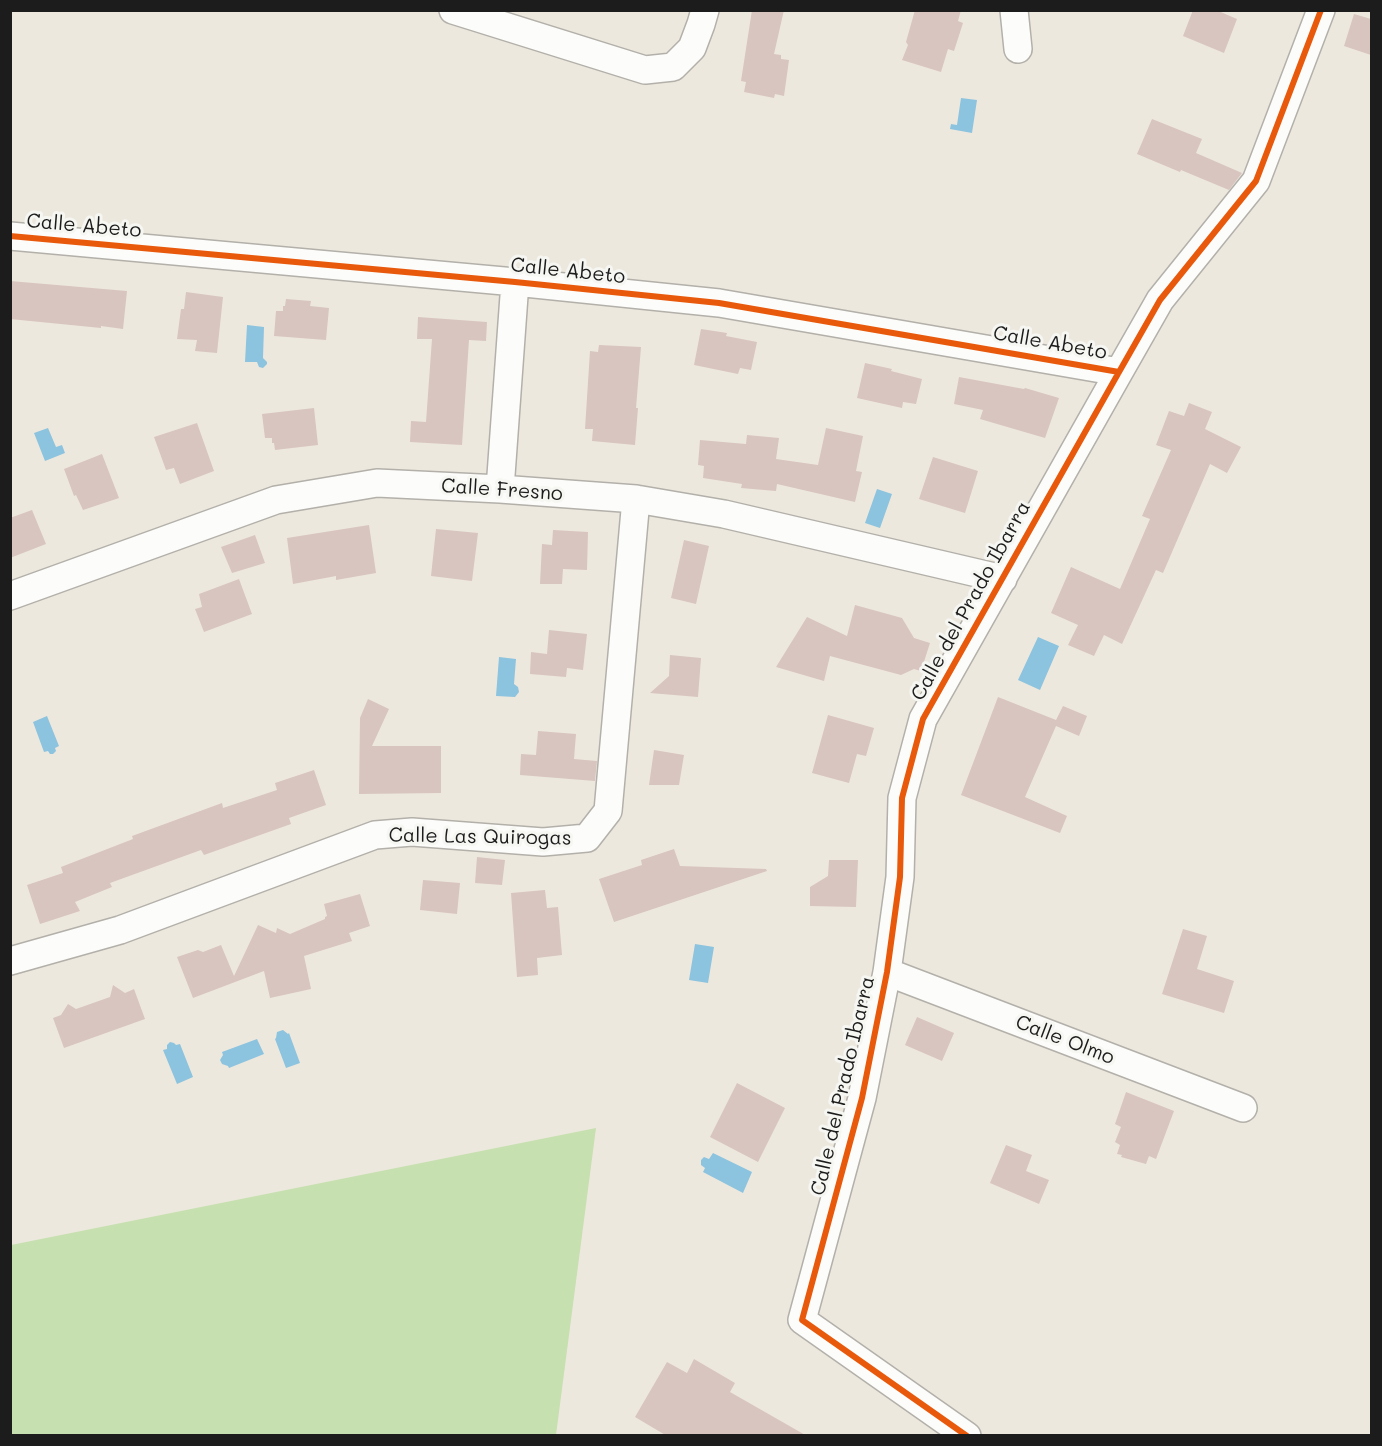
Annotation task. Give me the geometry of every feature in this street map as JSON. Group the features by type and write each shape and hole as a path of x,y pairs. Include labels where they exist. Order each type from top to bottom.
{"street":[{"path":"453,10 645,70 673,67 692,48 705,10"},
{"path":"1014,10 1018,49"},
{"name":"Calle del Prado Ibarra","path":"967,1436 802,1320 862,1098 887,972 900,877 902,798 923,719 1160,300 1256,181 1322,10"},
{"name":"Calle Abeto","path":"10,236 719,303 1119,372"},
{"path":"500,489 515,282"},
{"name":"Calle Fresno","path":"10,596 276,500 376,483 636,499 724,514 1003,579"},
{"name":"Calle Las Quirogas","path":"10,961 120,930 375,835 412,832 543,842 587,838 608,811 636,499"},
{"name":"Calle Olmo","path":"887,972 1243,1108"}],"green space":[{"path":"596,1128 556,1435 11,1435 11,1245"}],"water":[{"path":"961,98 977,100 972,133 950,129 951,124 957,125"},
{"path":"247,325 264,327 263,358 267,364 263,368 259,367 257,362 245,362"},
{"path":"48,428 56,447 62,445 65,453 45,461 34,433"},
{"path":"877,489 892,494 880,528 865,523"},
{"path":"1038,637 1059,646 1040,690 1018,680"},
{"path":"499,657 516,659 514,684 518,687 519,692 515,697 496,696"},
{"path":"47,716 59,746 55,748 56,751 53,754 48,751 44,752 33,722"},
{"path":"695,944 714,947 708,983 689,980"},
{"path":"283,1030 289,1033 300,1063 286,1068 275,1039 277,1032"},
{"path":"257,1039 264,1054 229,1068 222,1064 220,1060 222,1052"},
{"path":"170,1042 180,1044 193,1077 177,1084 163,1050 167,1049"},
{"path":"713,1153 752,1172 743,1193 703,1172 705,1168 701,1165 701,1160 704,1157 709,1159"}],"building":[{"path":"752,10 784,10 774,54 781,55 781,59 789,60 784,96 775,94 774,98 744,92 746,82 741,81"},
{"path":"915,10 961,10 958,21 963,23 954,51 948,49 941,72 902,60 908,45 906,42"},
{"path":"1193,10 1216,10 1237,19 1224,53 1183,36"},
{"path":"1354,14 1371,19 1371,55 1344,46"},
{"path":"1152,119 1202,139 1196,153 1242,173 1229,190 1137,154"},
{"path":"10,281 127,291 123,329 10,319"},
{"path":"186,292 223,297 217,353 195,351 197,340 177,339"},
{"path":"286,299 311,301 310,306 329,308 326,340 274,336 276,311 283,311"},
{"path":"418,317 487,322 486,341 469,340 462,445 410,442 411,421 426,422 432,339 417,339"},
{"path":"701,329 727,333 726,336 757,342 751,370 740,368 738,374 694,365"},
{"path":"599,345 641,347 635,445 592,441 593,429 585,429 590,351 598,352"},
{"path":"865,363 922,379 916,404 903,402 902,408 857,398"},
{"path":"959,377 1025,388 1059,398 1045,438 980,419 983,410 954,404"},
{"path":"1189,403 1212,412 1205,429 1241,447 1227,473 1210,464 1163,573 1156,570 1122,644 1104,635 1094,656 1068,645 1078,625 1051,613 1071,567 1120,589 1150,519 1142,516 1171,450 1156,445 1169,411 1184,416"},
{"path":"314,408 318,445 275,450 272,438 265,438 262,414"},
{"path":"197,423 214,471 180,484 174,468 166,470 154,437"},
{"path":"826,428 863,436 856,471 862,472 855,502 777,484 776,491 741,488 742,484 703,478 704,466 698,465 700,440 746,444 747,435 779,438 776,459 818,465"},
{"path":"102,454 119,498 83,510 76,495 74,496 64,469"},
{"path":"933,457 978,471 965,513 919,499"},
{"path":"32,510 46,544 10,558 10,518"},
{"path":"369,525 376,573 336,580 336,576 293,584 287,538"},
{"path":"436,529 478,533 472,581 431,576"},
{"path":"553,530 588,532 587,570 563,569 562,584 540,584 542,544 552,545"},
{"path":"255,535 265,563 232,573 221,547"},
{"path":"684,540 709,546 696,604 671,598"},
{"path":"239,579 252,614 204,632 195,609 202,607 199,594"},
{"path":"855,605 902,618 914,638 930,643 921,671 914,669 901,675 830,656 824,681 776,667 807,617 847,636"},
{"path":"549,630 587,634 583,670 567,668 566,677 530,674 531,652 547,654"},
{"path":"670,655 701,658 698,697 650,693 669,676"},
{"path":"998,697 1056,720 1063,706 1087,716 1079,736 1056,726 1025,797 1067,816 1060,833 961,795"},
{"path":"368,699 389,709 372,746 441,746 441,793 359,794 360,718"},
{"path":"828,715 874,728 866,756 857,754 849,783 812,773"},
{"path":"538,731 576,734 574,759 597,761 595,781 520,775 521,754 536,755"},
{"path":"654,750 684,755 679,785 649,785"},
{"path":"314,770 326,805 289,818 291,824 204,855 201,850 110,883 112,887 75,902 80,911 40,924 27,885 63,873 61,867 133,839 132,836 222,803 223,808 277,790 275,783"},
{"path":"674,849 680,866 766,869 767,871 614,922 599,879 642,865 641,860"},
{"path":"477,857 505,860 502,885 475,883"},
{"path":"829,860 858,860 856,907 810,906 810,887 828,876"},
{"path":"423,880 460,883 457,914 420,910"},
{"path":"545,890 547,908 558,907 562,955 537,958 538,975 517,977 511,893"},
{"path":"360,894 370,926 349,933 352,941 304,956 311,989 270,998 264,971 193,998 177,957 198,950 203,952 221,945 234,976 258,925 276,933 277,928 290,934 325,919 327,916 324,904"},
{"path":"1183,929 1207,936 1197,969 1234,981 1224,1013 1162,994"},
{"path":"113,985 125,993 134,989 145,1019 64,1048 53,1018 61,1015 68,1004 76,1009 110,997"},
{"path":"917,1017 954,1033 942,1061 905,1045"},
{"path":"737,1083 785,1108 758,1162 710,1137"},
{"path":"1126,1092 1174,1111 1156,1159 1149,1156 1146,1164 1117,1154 1120,1145 1115,1142 1121,1127 1115,1124"},
{"path":"1006,1145 1032,1155 1026,1171 1049,1180 1039,1204 990,1183"},
{"path":"694,1359 735,1383 730,1392 807,1436 667,1436 635,1417 667,1362 687,1373"}],"cycle path":[{"path":"967,1436 802,1320 862,1098 887,972 900,877 902,798 923,719 1160,300 1256,181 1321,10"},
{"path":"10,236 719,303 1119,372"}]}
